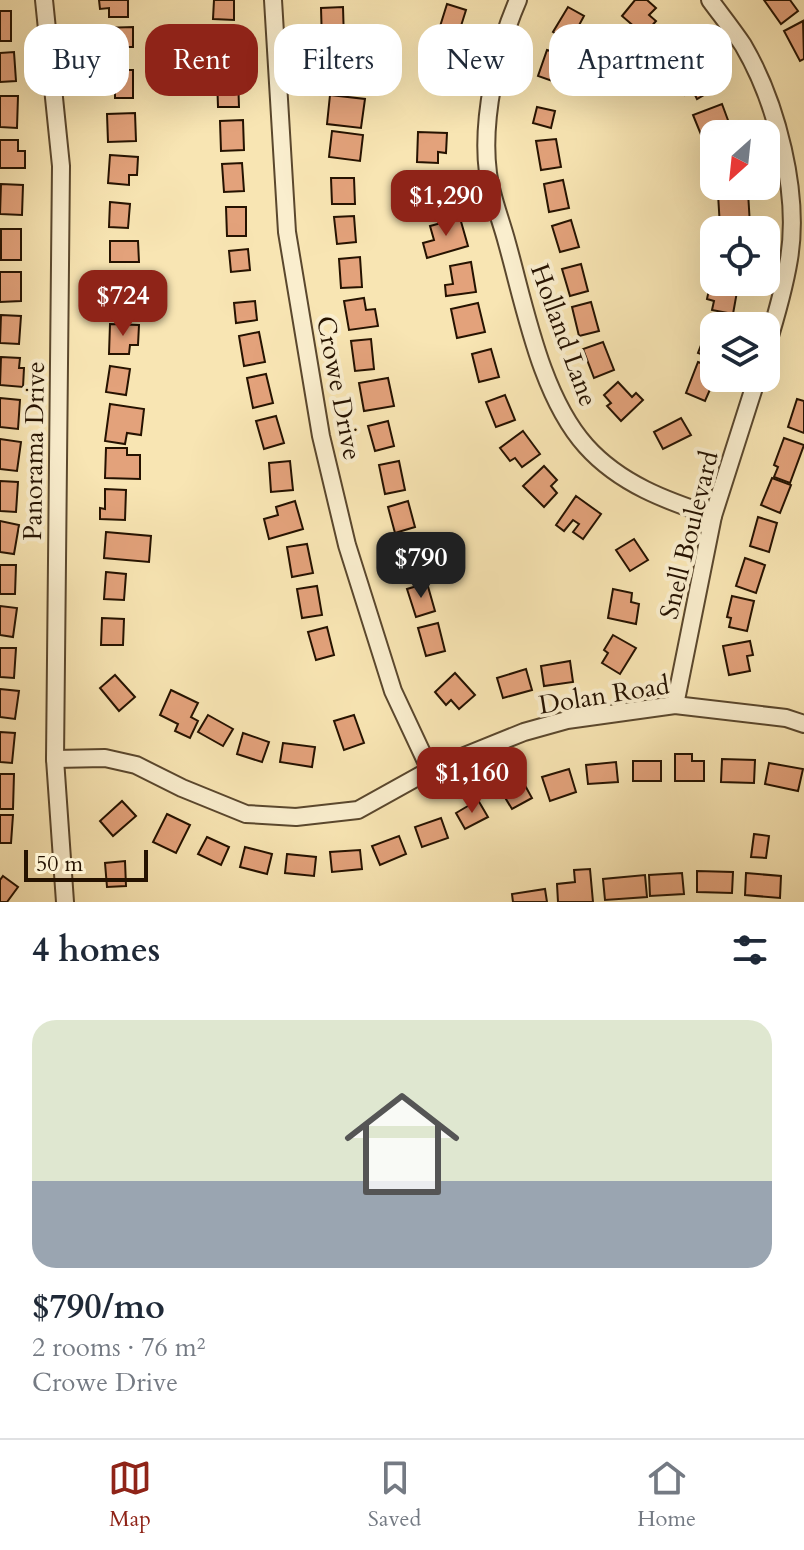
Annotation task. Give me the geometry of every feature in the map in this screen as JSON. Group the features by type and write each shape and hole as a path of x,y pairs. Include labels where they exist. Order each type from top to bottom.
{"street":[{"name":"Panorama Drive","path":"44,0 61,166 55,759 65,902"},
{"name":"Crowe Drive","path":"273,0 287,232 321,436 347,545 393,691 430,770"},
{"name":"Holland Lane","path":"518,0 506,26 489,97 488,173 532,331 552,388 568,420 600,460 625,479 666,501 713,516"},
{"path":"710,0 743,45 767,94 785,161 790,207 790,257 776,312"},
{"name":"Snell Boulevard","path":"675,705 713,516 753,392"},
{"name":"Dolan Road","path":"55,759 105,758 121,761 246,814 296,817 358,810 430,770 524,732 567,720 675,705 786,718 804,724"}],"building":[{"path":"99,0 128,0 128,17 109,17 109,8 100,9"},
{"path":"214,0 234,0 234,20 213,19"},
{"path":"635,0 647,0 656,8 649,15 656,21 653,24 631,24 622,16"},
{"path":"764,0 790,0 798,11 781,24"},
{"path":"447,4 466,10 462,24 441,24"},
{"path":"343,7 344,24 321,24 321,8"},
{"path":"568,7 584,16 580,24 558,24"},
{"path":"0,11 11,11 11,41 0,41"},
{"path":"803,21 804,59 800,61 784,31"},
{"path":"129,27 133,27 133,47 129,47"},
{"path":"547,50 549,51 549,80 538,76"},
{"path":"14,52 16,81 0,82 0,53"},
{"path":"129,70 133,70 133,98 115,98 129,96"},
{"path":"0,96 18,96 17,128 0,127"},
{"path":"218,96 239,96 239,107 218,107"},
{"path":"330,96 365,99 361,128 327,124"},
{"path":"722,104 728,120 700,120 700,132 693,115"},
{"path":"537,107 555,111 551,128 533,123"},
{"path":"135,113 136,141 108,142 107,114"},
{"path":"243,120 244,150 221,151 220,121"},
{"path":"332,131 363,135 360,161 329,157"},
{"path":"418,132 447,133 446,153 438,152 438,163 417,162"},
{"path":"556,139 561,167 541,170 536,141"},
{"path":"0,140 18,140 18,151 25,151 25,168 0,168"},
{"path":"110,155 138,157 137,175 129,175 129,185 108,183"},
{"path":"242,163 244,191 224,192 222,164"},
{"path":"450,176 457,209 426,215 422,199 430,198 426,181"},
{"path":"331,178 354,178 355,204 332,204"},
{"path":"563,180 569,208 549,212 544,184"},
{"path":"1,184 23,185 22,215 0,214"},
{"path":"718,200 748,200 749,216 719,216"},
{"path":"110,202 130,204 128,228 109,227"},
{"path":"226,207 246,207 246,236 227,236"},
{"path":"354,216 356,242 337,244 334,217"},
{"path":"460,218 468,246 427,258 423,243 434,240 430,226"},
{"path":"571,220 579,247 560,252 552,226"},
{"path":"1,229 21,229 21,260 1,260"},
{"path":"110,241 138,241 139,262 110,262"},
{"path":"248,249 250,270 231,272 229,251"},
{"path":"360,257 362,287 341,288 339,259"},
{"path":"471,262 476,292 446,296 445,285 453,284 450,266"},
{"path":"581,264 588,291 570,296 562,269"},
{"path":"0,272 21,272 21,301 0,302"},
{"path":"108,287 144,289 143,320 128,319 129,313 107,311"},
{"path":"708,296 736,296 733,312 712,310 714,301 707,299"},
{"path":"364,298 366,310 375,309 378,326 349,330 344,301"},
{"path":"255,301 257,320 236,323 234,303"},
{"path":"591,302 599,331 579,336 572,307"},
{"path":"478,303 485,332 457,338 451,309"},
{"path":"1,315 21,316 19,344 0,343"},
{"path":"110,324 139,325 138,345 130,345 129,354 109,354"},
{"path":"259,332 265,362 244,366 239,336"},
{"path":"371,339 374,369 355,371 351,341"},
{"path":"603,342 614,370 594,378 583,349"},
{"path":"491,349 499,377 479,382 472,354"},
{"path":"1,357 20,358 19,368 24,368 23,387 0,385"},
{"path":"700,363 700,392 709,392 705,401 686,393"},
{"path":"110,366 130,369 126,395 106,392"},
{"path":"266,374 273,403 253,408 247,378"},
{"path":"388,378 394,406 364,411 359,383"},
{"path":"618,382 632,397 636,393 643,400 621,421 607,406 611,403 604,395"},
{"path":"505,395 515,420 496,427 486,402"},
{"path":"0,398 20,400 18,429 0,427"},
{"path":"797,399 804,401 804,433 788,427"},
{"path":"110,404 144,409 141,435 127,433 125,444 105,441"},
{"path":"276,416 284,443 264,449 256,421"},
{"path":"681,418 691,435 663,449 654,432"},
{"path":"388,421 394,446 375,451 368,426"},
{"path":"523,431 540,454 522,467 515,458 510,461 500,448"},
{"path":"784,438 804,445 790,483 774,477 778,467 774,465"},
{"path":"0,439 21,442 17,471 0,469"},
{"path":"106,448 127,448 127,455 140,455 140,479 105,478"},
{"path":"290,461 293,490 271,492 269,463"},
{"path":"399,461 405,490 385,494 379,465"},
{"path":"544,466 557,480 551,486 557,493 544,507 523,486"},
{"path":"772,478 791,485 780,513 761,505"},
{"path":"0,481 18,482 16,512 0,511"},
{"path":"105,489 126,490 125,520 100,519 100,508 105,509"},
{"path":"576,496 601,514 583,539 573,532 579,524 573,520 564,531 556,525"},
{"path":"295,501 303,529 269,539 264,519 278,515 276,507"},
{"path":"408,501 415,527 395,533 388,507"},
{"path":"758,517 777,523 769,552 750,546"},
{"path":"0,521 19,525 14,554 0,552"},
{"path":"106,532 151,536 149,562 104,558"},
{"path":"634,539 648,560 630,571 616,550"},
{"path":"419,543 424,572 404,575 399,546"},
{"path":"307,544 313,573 292,577 287,547"},
{"path":"745,558 765,565 756,593 736,586"},
{"path":"0,565 16,565 15,594 0,594"},
{"path":"106,572 126,574 124,600 104,599"},
{"path":"427,583 435,611 416,617 407,589"},
{"path":"317,586 322,615 302,618 297,589"},
{"path":"613,589 632,593 631,602 639,604 636,624 608,618"},
{"path":"732,596 754,601 747,631 729,627 731,618 727,617"},
{"path":"0,606 17,608 13,637 0,635"},
{"path":"102,618 124,619 123,645 101,645"},
{"path":"438,623 445,651 426,656 418,628"},
{"path":"327,627 334,655 316,660 308,632"},
{"path":"613,635 636,648 620,674 602,663 608,653 604,650"},
{"path":"750,641 753,655 747,656 750,671 729,675 723,646"},
{"path":"0,648 16,648 14,678 0,677"},
{"path":"570,661 573,682 544,686 541,666"},
{"path":"526,669 532,690 503,698 497,678"},
{"path":"455,673 475,695 459,709 451,700 446,705 435,692"},
{"path":"115,675 135,697 119,711 100,688"},
{"path":"0,689 19,691 15,719 0,717"},
{"path":"171,690 198,703 191,717 198,721 190,738 175,731 178,724 160,715"},
{"path":"208,715 233,729 223,746 198,732"},
{"path":"354,715 364,743 344,750 334,721"},
{"path":"0,732 15,733 12,763 0,762"},
{"path":"243,733 269,742 262,762 237,754"},
{"path":"283,743 315,747 312,767 280,762"},
{"path":"675,754 692,754 692,761 704,761 704,781 675,781"},
{"path":"722,759 755,760 754,783 721,782"},
{"path":"633,761 661,761 661,781 633,781"},
{"path":"616,762 618,782 588,784 586,765"},
{"path":"769,763 803,769 798,791 765,784"},
{"path":"569,769 576,792 550,801 542,777"},
{"path":"0,774 14,774 13,809 0,809"},
{"path":"522,780 532,798 512,809 501,791"},
{"path":"478,800 488,817 465,829 456,813"},
{"path":"122,801 136,816 113,836 100,821"},
{"path":"167,814 190,825 176,853 153,842"},
{"path":"0,815 13,815 11,843 0,843"},
{"path":"441,818 448,838 422,847 415,827"},
{"path":"754,834 769,836 766,858 751,857"},
{"path":"399,836 406,854 380,865 372,846"},
{"path":"207,837 229,847 221,865 198,854"},
{"path":"245,847 272,854 267,874 240,867"},
{"path":"360,850 362,869 332,872 330,852"},
{"path":"287,854 316,857 314,876 285,873"},
{"path":"125,861 126,886 107,887 105,863"},
{"path":"590,869 593,902 558,902 557,884 575,882 574,870"},
{"path":"697,871 733,872 732,893 697,892"},
{"path":"682,873 684,894 650,896 649,875"},
{"path":"746,873 781,876 780,898 745,895"},
{"path":"645,875 647,897 605,900 603,879"},
{"path":"3,876 18,887 7,902 0,902 0,880"},
{"path":"545,889 547,902 513,902 512,894"}]}
